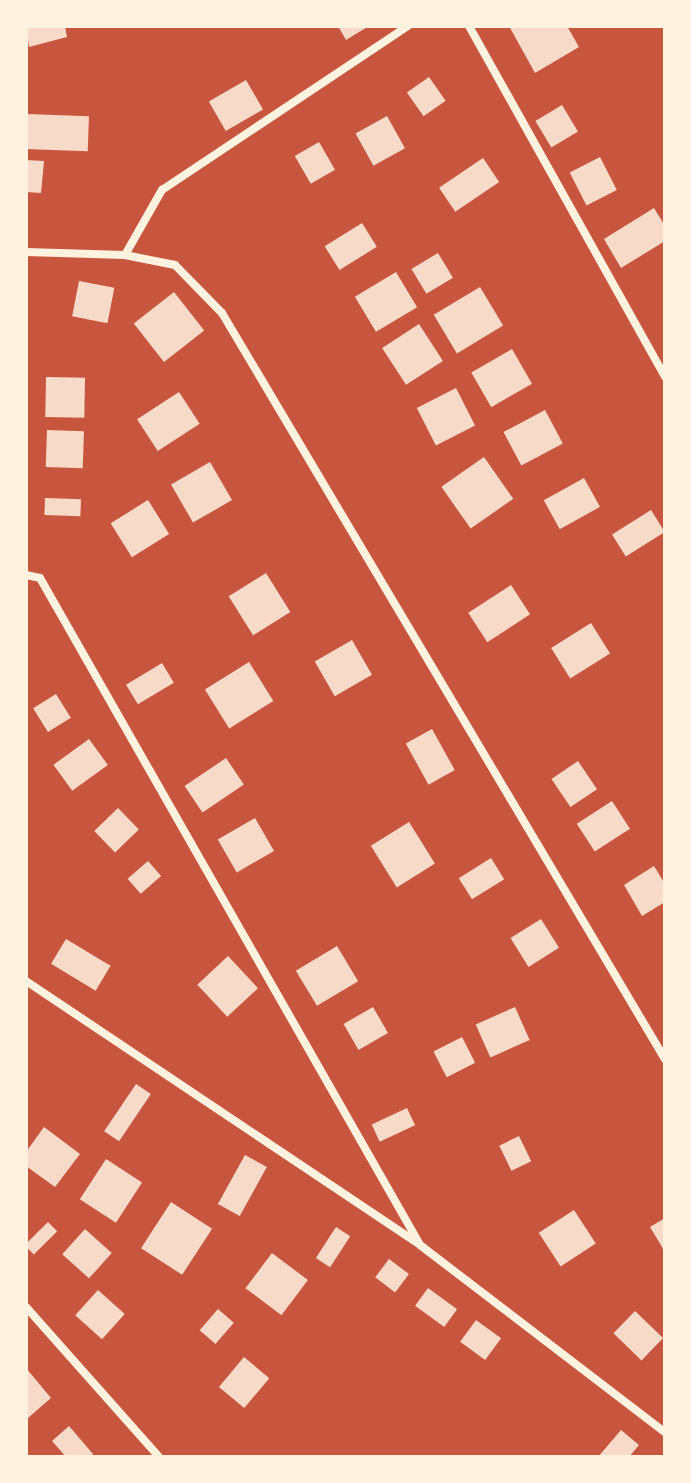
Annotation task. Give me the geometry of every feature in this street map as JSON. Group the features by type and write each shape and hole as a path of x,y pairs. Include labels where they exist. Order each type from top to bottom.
{"street":[{"path":"125,255 162,190 408,26"},
{"path":"469,26 665,377"},
{"path":"26,252 125,255 175,265 222,313 665,1059"},
{"path":"26,575 40,578 420,1245"},
{"path":"26,981 420,1245 665,1432"},
{"path":"26,1307 159,1457"}],"building":[{"path":"26,26 65,26 67,37 29,47"},
{"path":"338,26 369,26 346,40"},
{"path":"509,26 567,26 579,47 535,73"},
{"path":"429,77 446,101 424,116 407,92"},
{"path":"246,80 263,109 226,131 209,102"},
{"path":"562,105 578,132 551,148 535,121"},
{"path":"26,114 89,116 88,151 26,149"},
{"path":"387,116 405,148 373,166 356,133"},
{"path":"319,142 335,170 311,184 295,156"},
{"path":"600,157 617,190 587,205 570,172"},
{"path":"483,158 499,182 455,212 439,188"},
{"path":"26,160 44,161 41,193 26,192"},
{"path":"654,208 665,226 665,241 621,268 604,239"},
{"path":"362,223 377,247 340,270 325,246"},
{"path":"438,253 453,278 426,294 411,269"},
{"path":"396,272 417,307 376,332 355,297"},
{"path":"79,281 114,288 107,323 72,316"},
{"path":"480,287 503,326 457,353 434,315"},
{"path":"174,292 204,331 164,362 134,323"},
{"path":"419,324 443,361 406,385 382,348"},
{"path":"512,349 532,384 491,407 471,373"},
{"path":"46,377 85,378 84,418 45,417"},
{"path":"456,388 475,425 436,445 417,408"},
{"path":"179,392 200,424 158,451 137,419"},
{"path":"545,410 563,444 521,466 504,432"},
{"path":"47,430 84,431 83,468 46,467"},
{"path":"484,457 513,499 471,529 441,487"},
{"path":"210,462 232,500 193,523 171,484"},
{"path":"584,478 600,507 560,529 544,500"},
{"path":"45,498 81,499 80,516 44,515"},
{"path":"148,500 169,534 132,557 111,523"},
{"path":"651,510 665,532 626,556 612,534"},
{"path":"266,573 290,612 253,635 229,596"},
{"path":"511,585 530,614 487,642 468,613"},
{"path":"591,623 610,654 570,678 551,648"},
{"path":"352,640 372,675 335,696 315,662"},
{"path":"249,662 273,701 229,729 205,690"},
{"path":"162,663 174,683 138,704 126,685"},
{"path":"56,694 71,718 48,732 33,708"},
{"path":"432,729 455,770 429,785 406,744"},
{"path":"89,739 108,765 72,791 53,765"},
{"path":"226,758 244,785 202,812 185,786"},
{"path":"578,761 597,789 570,807 551,779"},
{"path":"612,801 630,829 595,852 577,824"},
{"path":"118,808 139,830 115,853 94,831"},
{"path":"255,818 274,851 237,872 218,840"},
{"path":"409,822 435,864 397,887 371,846"},
{"path":"491,858 504,879 472,899 459,878"},
{"path":"148,861 161,876 141,894 128,879"},
{"path":"654,866 665,884 665,902 642,916 624,885"},
{"path":"541,919 559,948 528,967 510,938"},
{"path":"66,939 111,966 96,991 51,964"},
{"path":"337,946 358,981 317,1006 296,971"},
{"path":"228,956 258,988 227,1017 197,985"},
{"path":"373,1007 388,1033 359,1050 344,1024"},
{"path":"515,1007 530,1040 490,1057 476,1024"},
{"path":"462,1037 475,1063 447,1077 433,1052"},
{"path":"136,1084 151,1094 119,1141 104,1131"},
{"path":"407,1108 415,1125 380,1142 372,1124"},
{"path":"44,1127 80,1154 55,1187 26,1166 26,1152"},
{"path":"519,1136 531,1161 512,1171 499,1146"},
{"path":"245,1155 267,1167 240,1216 218,1204"},
{"path":"106,1159 142,1182 116,1223 80,1199"},
{"path":"171,1202 212,1229 182,1275 141,1248"},
{"path":"574,1210 596,1244 561,1266 539,1233"},
{"path":"665,1218 665,1252 650,1227"},
{"path":"48,1222 57,1231 34,1255 26,1244"},
{"path":"336,1227 350,1236 330,1267 316,1258"},
{"path":"85,1229 112,1253 89,1278 62,1254"},
{"path":"272,1253 308,1280 281,1315 246,1288"},
{"path":"389,1259 409,1274 395,1292 375,1277"},
{"path":"428,1288 457,1309 444,1327 415,1306"},
{"path":"98,1290 125,1314 102,1339 75,1315"},
{"path":"218,1309 234,1323 215,1344 200,1330"},
{"path":"635,1311 663,1338 642,1360 613,1333"},
{"path":"476,1320 501,1338 485,1360 460,1342"},
{"path":"244,1357 269,1378 244,1408 219,1387"},
{"path":"26,1368 51,1398 28,1418 26,1416"},
{"path":"69,1426 93,1454 90,1457 66,1457 52,1441"},
{"path":"621,1430 639,1445 629,1457 598,1457"}]}
